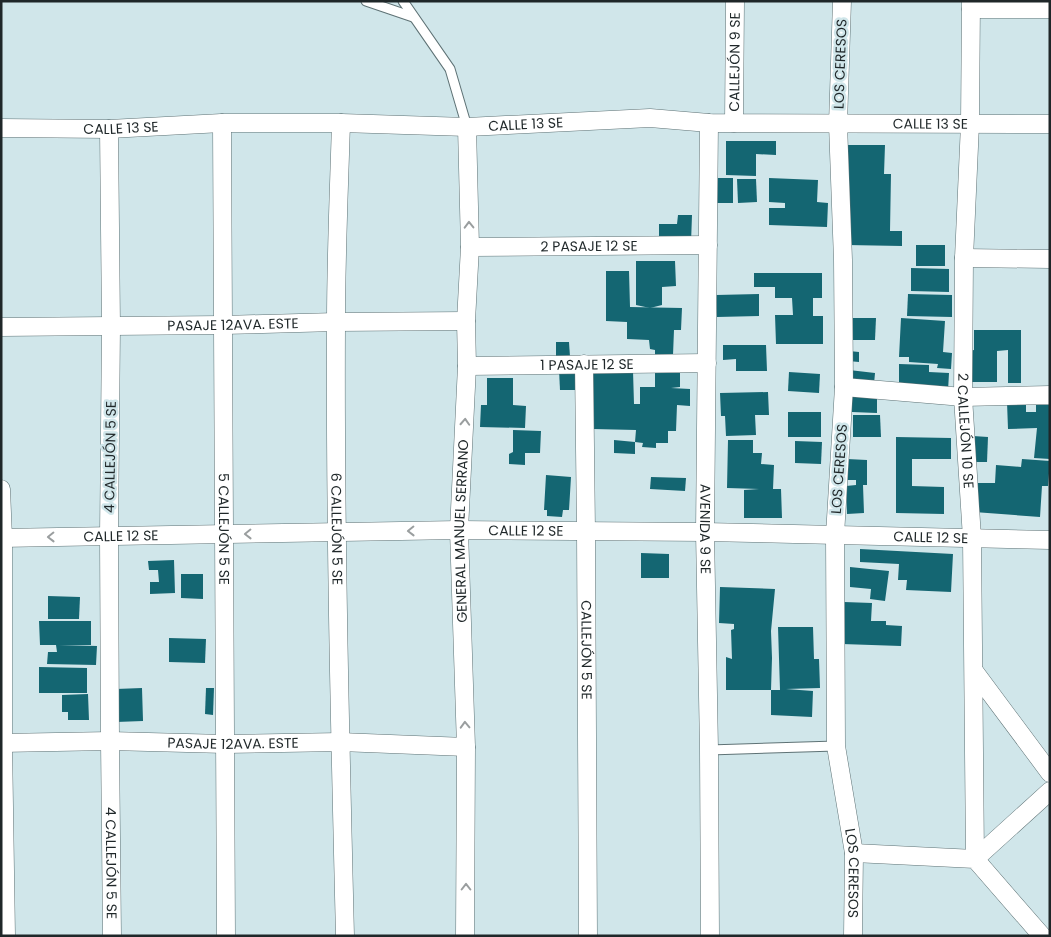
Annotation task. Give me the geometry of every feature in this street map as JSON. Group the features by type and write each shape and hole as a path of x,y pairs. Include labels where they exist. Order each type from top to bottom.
{"street":[{"name":"CALLEJÓN 9 SE","path":"734,123 735,1"},
{"name":"LOS CERESOS","path":"842,1 838,124 843,260 844,387 835,535 836,746 854,852 853,936"},
{"path":"971,5 1050,9"},
{"name":"2 CALLEJÓN 10 SE","path":"971,5 970,124 964,258 963,397 972,538 975,859"},
{"name":"CALLE 13 SE","path":"1,128 109,128 222,123 340,123 467,127 650,118 709,123 1050,124"},
{"name":"5 CALLEJÓN 5 SE","path":"222,123 226,936"},
{"name":"6 CALLEJÓN 5 SE","path":"340,123 336,322 336,532 346,936"},
{"name":"AVENIDA 9 SE","path":"709,123 705,532 710,936"},
{"name":"GENERAL MANUEL SERRANO","path":"465,936 466,747 459,530 467,366 466,321 470,247 467,127"},
{"name":"4 CALLEJÓN 5 SE","path":"109,128 111,326 109,536 112,936"},
{"name":"2 PASAJE 12 SE","path":"470,247 708,245"},
{"path":"964,258 1050,259"},
{"name":"PASAJE 12AVA. ESTE","path":"1,327 466,321"},
{"name":"1 PASAJE 12 SE","path":"467,366 707,363"},
{"name":"CALLEJÓN 5 SE","path":"584,364 588,936"},
{"path":"844,387 963,397 1050,395"},
{"path":"1,489 2,743 6,936"},
{"name":"CALLE 12 SE","path":"2,538 459,530 705,532 972,538 1048,542"},
{"path":"974,671 1050,773"},
{"name":"PASAJE 12AVA. ESTE","path":"2,743 110,741 225,744 340,742 466,747"},
{"path":"854,852 975,859 1050,792"},
{"path":"975,859 1042,936"}],"lane":[{"path":"366,1 413,17"},
{"path":"403,1 450,69 467,127"},
{"path":"709,750 836,746"}],"building":[{"path":"726,141 776,141 776,155 756,154 756,176 726,175"},
{"path":"844,145 885,145 884,174 891,174 890,231 902,231 902,246 847,245"},
{"path":"716,178 733,178 733,203 716,203"},
{"path":"769,178 818,180 817,202 828,203 827,227 769,225 769,208 785,208 785,203 769,202"},
{"path":"737,179 756,179 757,202 738,203"},
{"path":"678,215 692,215 691,243 659,242 659,224 677,224"},
{"path":"916,245 945,245 945,266 916,266"},
{"path":"636,261 675,261 676,286 662,287 662,305 650,308 636,305"},
{"path":"911,268 949,269 949,292 911,291"},
{"path":"606,271 629,271 630,307 682,308 681,330 674,330 673,355 655,355 655,350 650,349 649,340 627,339 627,322 606,321"},
{"path":"754,273 822,273 822,298 813,298 813,316 823,316 823,344 776,344 775,315 793,315 792,298 775,298 775,287 754,287"},
{"path":"759,294 759,316 717,317 716,295"},
{"path":"908,294 952,295 952,317 907,316"},
{"path":"851,318 876,318 875,340 851,340"},
{"path":"901,318 945,321 943,352 952,353 951,369 937,368 938,364 909,362 909,357 899,357"},
{"path":"974,330 1021,330 1021,383 1008,383 1008,350 997,351 997,382 968,382 968,351 974,350"},
{"path":"556,342 569,342 570,357 556,357"},
{"path":"723,345 766,345 767,371 736,371 736,359 723,360"},
{"path":"849,351 859,352 859,362 848,361"},
{"path":"899,364 929,365 929,372 949,373 948,391 899,389"},
{"path":"559,370 577,370 577,390 560,390"},
{"path":"849,370 875,373 874,384 847,386"},
{"path":"633,371 634,404 640,404 640,387 655,387 655,373 680,373 680,387 671,388 690,389 690,406 677,405 676,431 668,431 668,443 656,443 656,448 642,447 643,443 635,442 636,430 593,429 591,372"},
{"path":"789,372 820,374 819,393 788,391"},
{"path":"487,378 513,378 513,405 526,406 525,428 480,427 481,405 487,405"},
{"path":"768,392 769,415 755,415 756,435 726,436 725,416 721,416 720,393"},
{"path":"852,392 877,392 877,413 852,412"},
{"path":"1026,401 1026,412 1036,412 1036,405 1050,405 1050,459 1034,458 1037,428 1008,429 1007,402"},
{"path":"788,412 821,412 821,437 788,437"},
{"path":"853,415 880,415 881,437 853,437"},
{"path":"513,430 541,431 540,453 525,453 525,465 509,464 509,454 513,452"},
{"path":"973,436 988,437 987,462 973,462"},
{"path":"896,437 951,438 951,459 912,459 912,486 944,487 944,514 896,513"},
{"path":"614,440 635,442 635,454 614,453"},
{"path":"728,440 753,440 753,453 762,453 761,464 774,465 773,489 781,489 782,518 744,518 744,490 759,489 727,488"},
{"path":"795,441 822,442 821,464 795,463"},
{"path":"847,459 867,460 867,485 863,485 864,513 847,514 846,486 856,485 856,480 847,480"},
{"path":"1022,459 1050,461 1048,486 1042,486 1040,517 974,512 974,483 995,483 996,465 1021,467"},
{"path":"546,475 571,477 569,510 563,510 562,517 547,516 547,510 544,510"},
{"path":"651,477 686,478 685,491 650,489"},
{"path":"860,549 953,554 951,592 906,590 907,580 898,580 899,564 860,562"},
{"path":"641,553 669,554 669,578 641,578"},
{"path":"174,560 175,593 150,594 150,582 159,582 158,570 149,570 148,561"},
{"path":"850,567 889,571 885,601 870,599 871,589 850,587"},
{"path":"181,574 203,574 203,599 181,598"},
{"path":"720,587 775,589 771,631 771,690 726,690 726,657 732,659 731,630 734,629 734,624 719,623"},
{"path":"48,596 80,597 79,619 48,619"},
{"path":"844,602 872,603 871,621 886,621 886,625 902,626 901,646 842,644"},
{"path":"39,621 91,621 91,645 59,645 97,646 96,665 47,664 48,652 57,652 56,645 40,645"},
{"path":"778,627 813,627 814,659 819,659 820,688 786,689 813,691 812,717 771,715 771,690 780,690"},
{"path":"169,638 206,639 205,663 169,662"},
{"path":"39,667 87,668 87,693 39,693"},
{"path":"142,688 143,721 116,722 116,689"},
{"path":"206,688 214,688 213,715 205,714"},
{"path":"88,694 89,720 68,720 68,712 62,712 62,695"}]}
